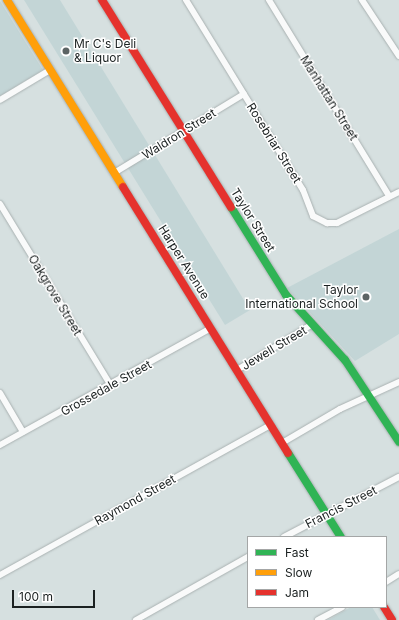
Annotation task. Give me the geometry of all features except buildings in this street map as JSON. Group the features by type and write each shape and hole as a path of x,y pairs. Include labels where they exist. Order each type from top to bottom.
{"main road":[{"name":"Harper Avenue","path":"7,0 339,536"},
{"name":"Taylor Street","path":"102,0 286,295 311,325 337,350 371,396 399,442"},
{"path":"385,608 392,620"}],"street":[{"name":"Rosebriar Street","path":"186,0 244,94 317,219 337,223 399,192"},
{"name":"Manhattan Street","path":"269,0 390,196"},
{"path":"362,0 399,56"},
{"path":"0,100 50,70"},
{"name":"Waldron Street","path":"114,174 244,94"},
{"name":"Oakgrove Street","path":"0,204 111,386"},
{"name":"Jewell Street","path":"237,370 311,325"},
{"name":"Grossedale Street","path":"0,445 111,386 211,328"},
{"path":"282,443 340,409 399,382"},
{"path":"0,393 24,432"},
{"name":"Raymond Street","path":"0,575 271,425"},
{"name":"Francis Street","path":"286,536 399,477"},
{"path":"136,620 247,558"},
{"path":"387,581 399,574"},
{"path":"318,620 340,608"}],"shaded area":[{"path":"24,0 60,0 250,310 225,325"},
{"path":"0,1 43,70 0,96"},
{"path":"399,229 399,334 355,361 287,288"},
{"path":"349,608 373,608 380,620 328,620"}],"traffic: fast":[{"path":"231,207 286,295 345,360 399,442"},
{"path":"288,453 340,536"}],"traffic: slow":[{"path":"7,0 123,187"}],"traffic: jam":[{"path":"102,0 231,207"},
{"path":"123,187 288,453"},
{"path":"385,608 392,620"}],"place":[{"name":"Mr C's Deli & Liquor","path":"66,51"},
{"name":"Taylor International School","path":"366,297"}]}
